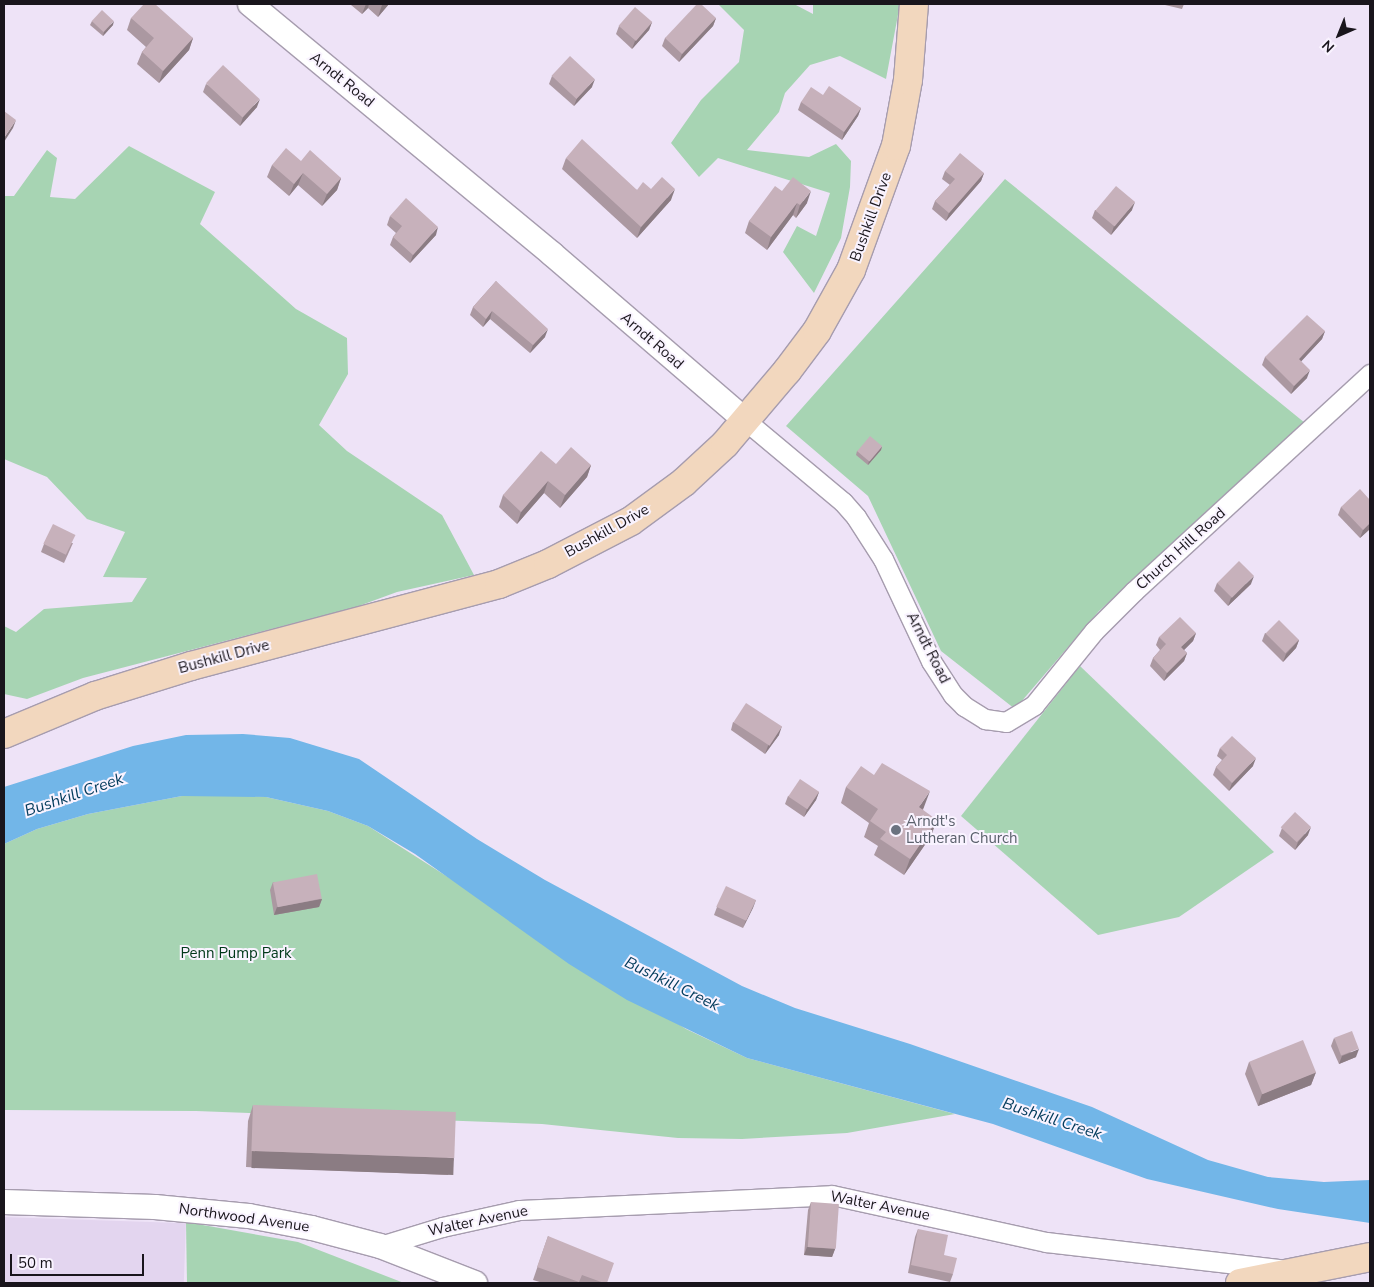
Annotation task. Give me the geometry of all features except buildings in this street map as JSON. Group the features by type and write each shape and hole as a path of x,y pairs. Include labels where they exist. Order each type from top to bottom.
{"main road":[{"name":"Bushkill Drive","path":"4,734 95,696 191,666 499,584 532,571 631,521 684,482 746,421 817,331 851,270 866,234 896,146 908,80 914,4"},
{"path":"1240,1283 1292,1270 1370,1257"}],"street":[{"name":"Arndt Road","path":"250,4 552,254 843,502 856,517 896,584 943,682 964,706 996,722"},
{"name":"Church Hill Road","path":"996,722 1014,719 1034,706 1114,611 1370,374"},
{"name":"Walter Avenue","path":"380,1246 442,1227 518,1210 832,1194 1046,1242 1292,1270"},
{"name":"Northwood Avenue","path":"4,1202 204,1210 312,1228 380,1246 475,1283"}],"shaded area":[{"path":"4,1217 186,1223 184,1283 4,1283"}],"green space":[{"path":"718,4 794,4 813,14 813,4 900,4 886,79 840,56 810,65 785,93 779,112 747,150 809,157 836,144 851,161 850,187 841,238 814,293 783,252 797,226 816,236 830,193 718,158 699,177 671,143 701,100 739,62 744,30"},
{"path":"129,146 215,192 200,224 296,309 347,338 348,374 319,425 347,451 442,515 474,575 397,592 356,607 83,678 27,699 4,694 4,626 16,632 44,609 132,602 147,578 103,577 125,532 87,519 47,477 4,459 4,196 14,196 47,150 57,158 50,197 75,199"},
{"path":"1005,179 1305,423 1099,611 1015,709 941,651 868,496 786,426"},
{"path":"1080,666 1274,852 1179,917 1098,935 961,816"},
{"name":"Penn Pump Park","path":"227,794 266,797 328,811 368,826 686,1029 747,1058 955,1114 847,1133 742,1139 678,1138 542,1124 196,1111 4,1110 4,844 37,829 88,814 182,796"},
{"path":"186,1222 298,1242 404,1283 187,1283"}],"water":[{"name":"Bushkill Creek","path":"243,734 290,738 359,759 477,839 545,880 742,986 795,1008 910,1044 1092,1107 1208,1160 1268,1177 1324,1182 1370,1180 1370,1223 1278,1209 1147,1179 993,1124 747,1058 627,1000 569,964 415,854 368,826 328,811 266,797 182,796 88,814 37,829 4,844 4,787 133,746 186,735"}],"place":[{"name":"Arndt's Lutheran Church","path":"896,830"}]}
